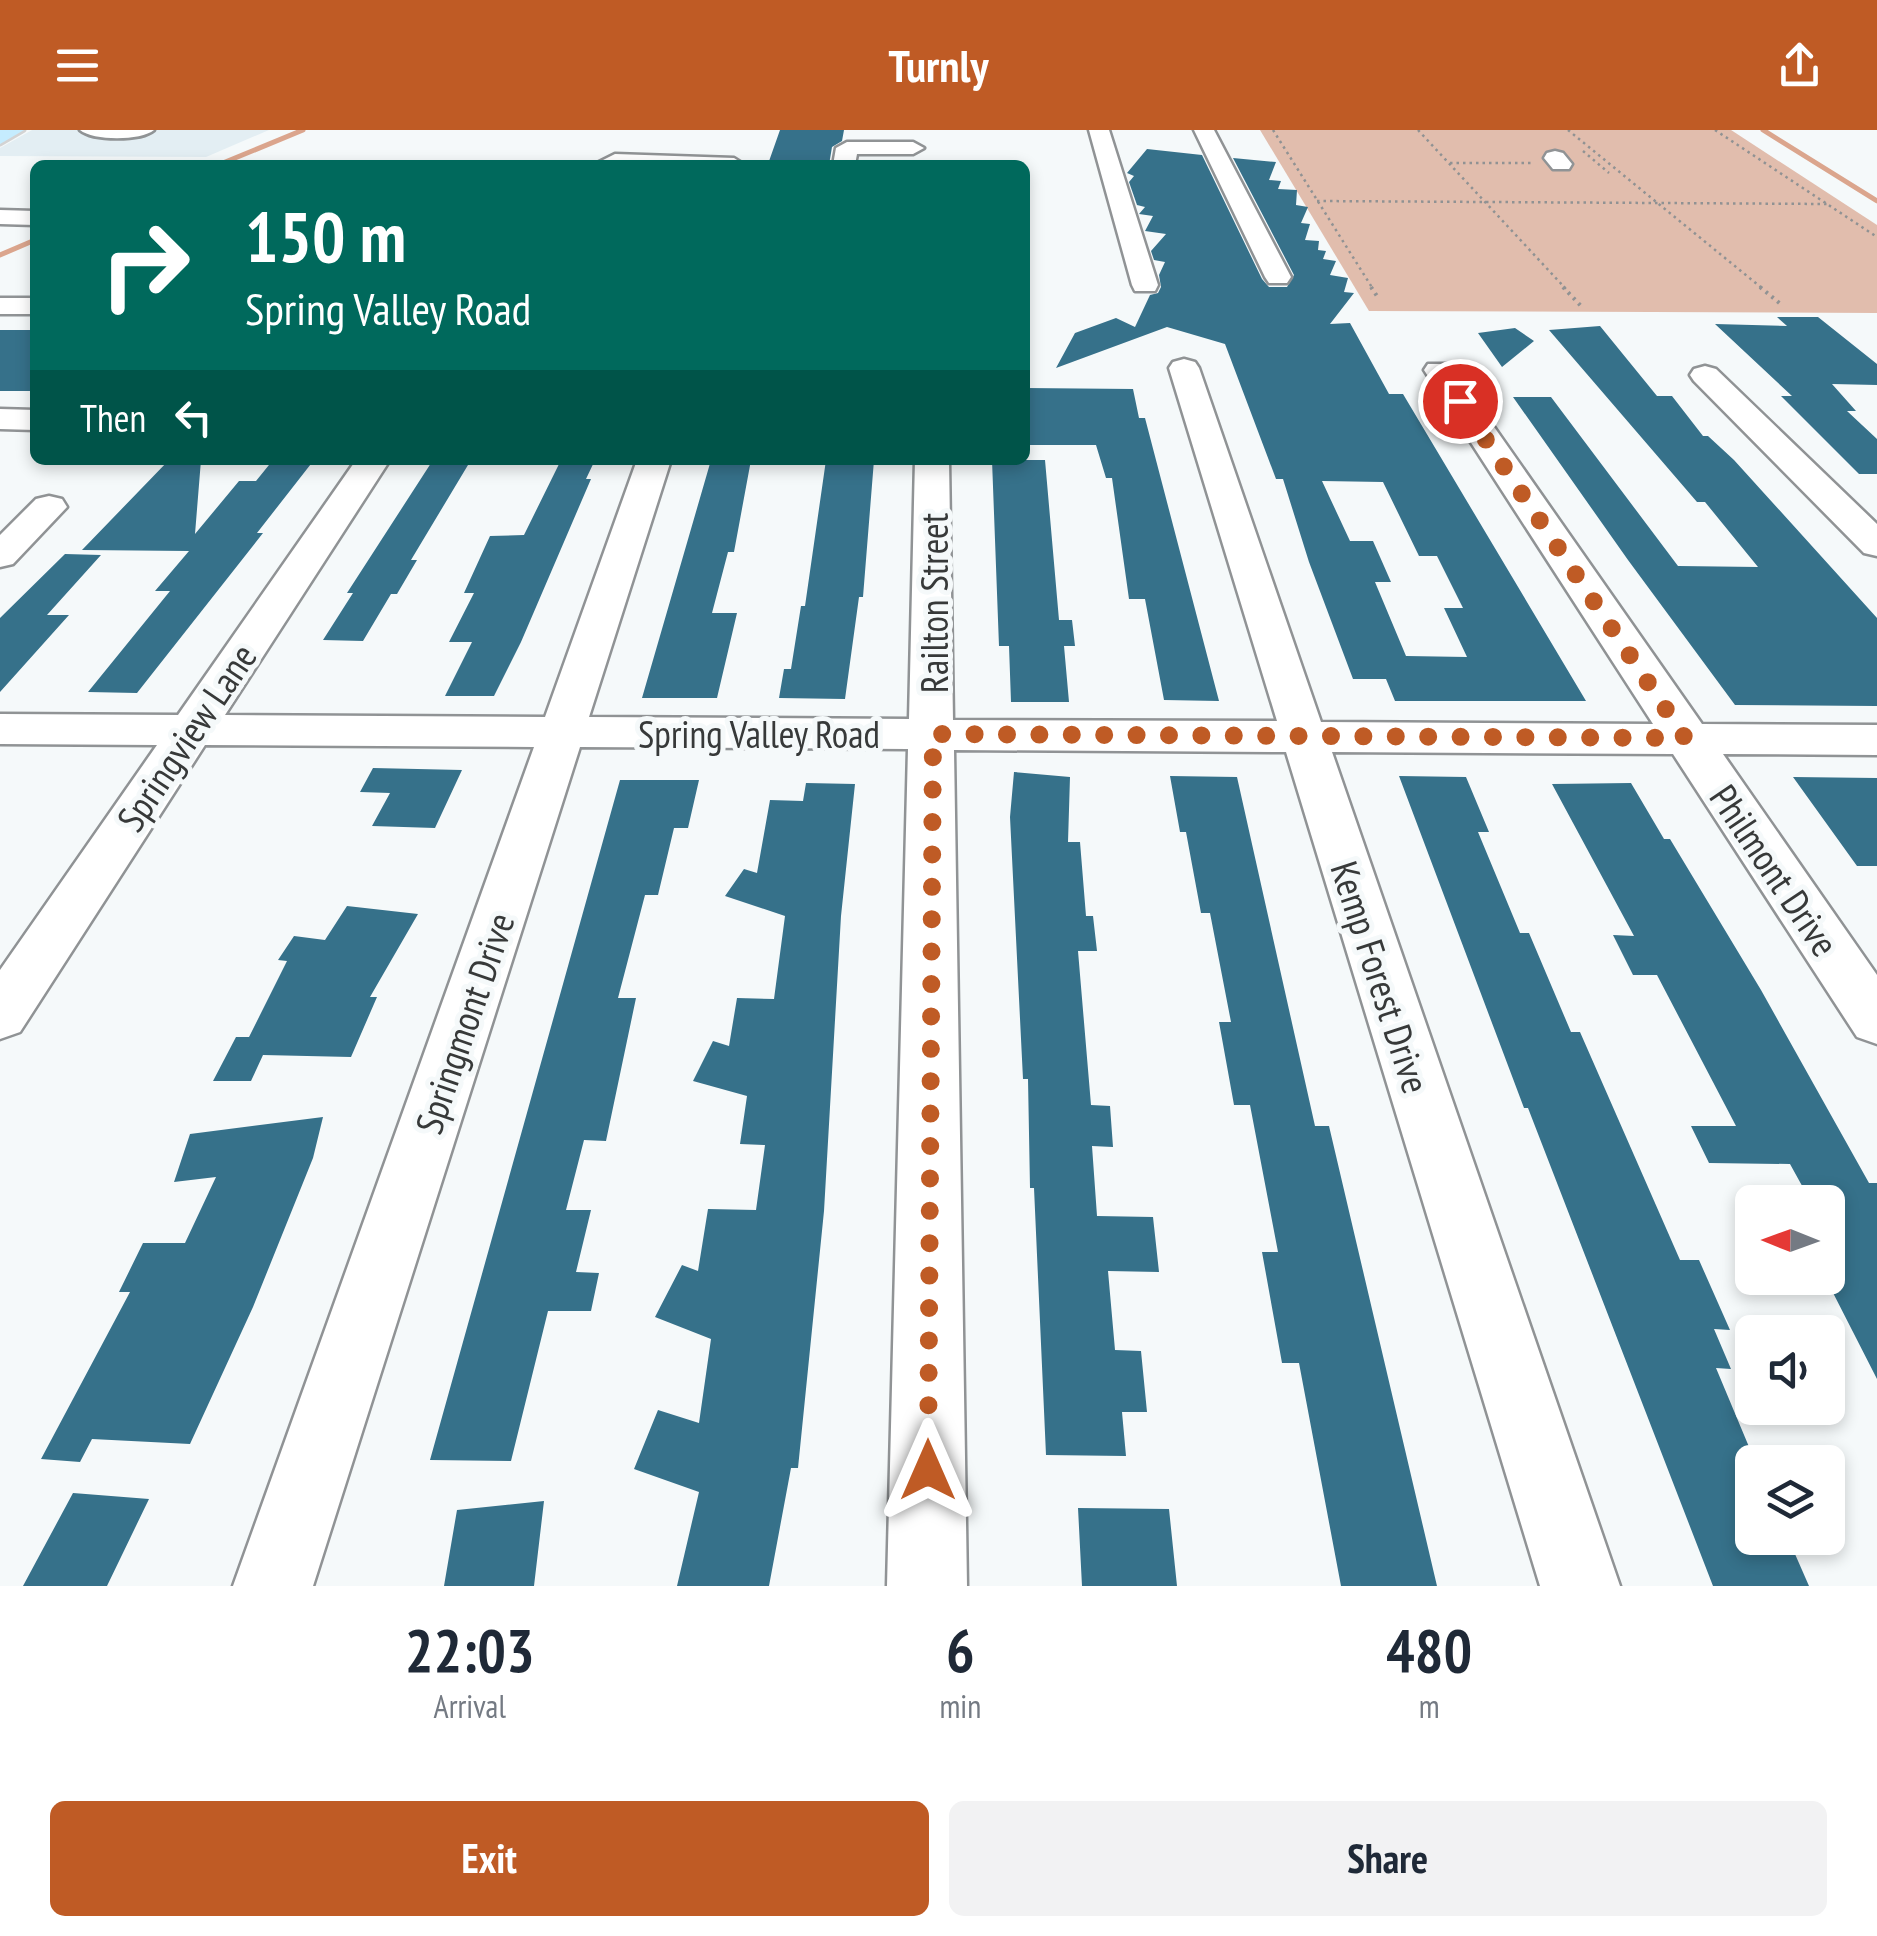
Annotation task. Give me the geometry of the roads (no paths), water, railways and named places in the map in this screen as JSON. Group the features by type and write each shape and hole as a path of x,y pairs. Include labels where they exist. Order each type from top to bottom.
{"main road":[{"path":"0,137 13,130"}],"street":[{"path":"90,130 144,130"},
{"path":"1099,130 1145,284"},
{"path":"1204,130 1278,277"},
{"path":"645,141 680,141"},
{"path":"845,160 847,148 913,148"},
{"path":"0,217 30,218"},
{"name":"Kemp Forest Drive","path":"1184,368 1580,1586"},
{"name":"Philmont Drive","path":"1439,370 1877,1020"},
{"path":"1704,375 1877,545"},
{"path":"0,419 30,420"},
{"name":"Springview Lane","path":"0,1014 370,465"},
{"name":"Springmont Drive","path":"273,1586 652,465"},
{"name":"Railton Street","path":"927,1586 932,465"},
{"path":"0,556 49,508"},
{"name":"Spring Valley Road","path":"0,729 1877,740"}],"waterway":[{"path":"230,160 303,130"},
{"path":"1763,130 1877,201"},
{"path":"0,255 30,242"}]}
